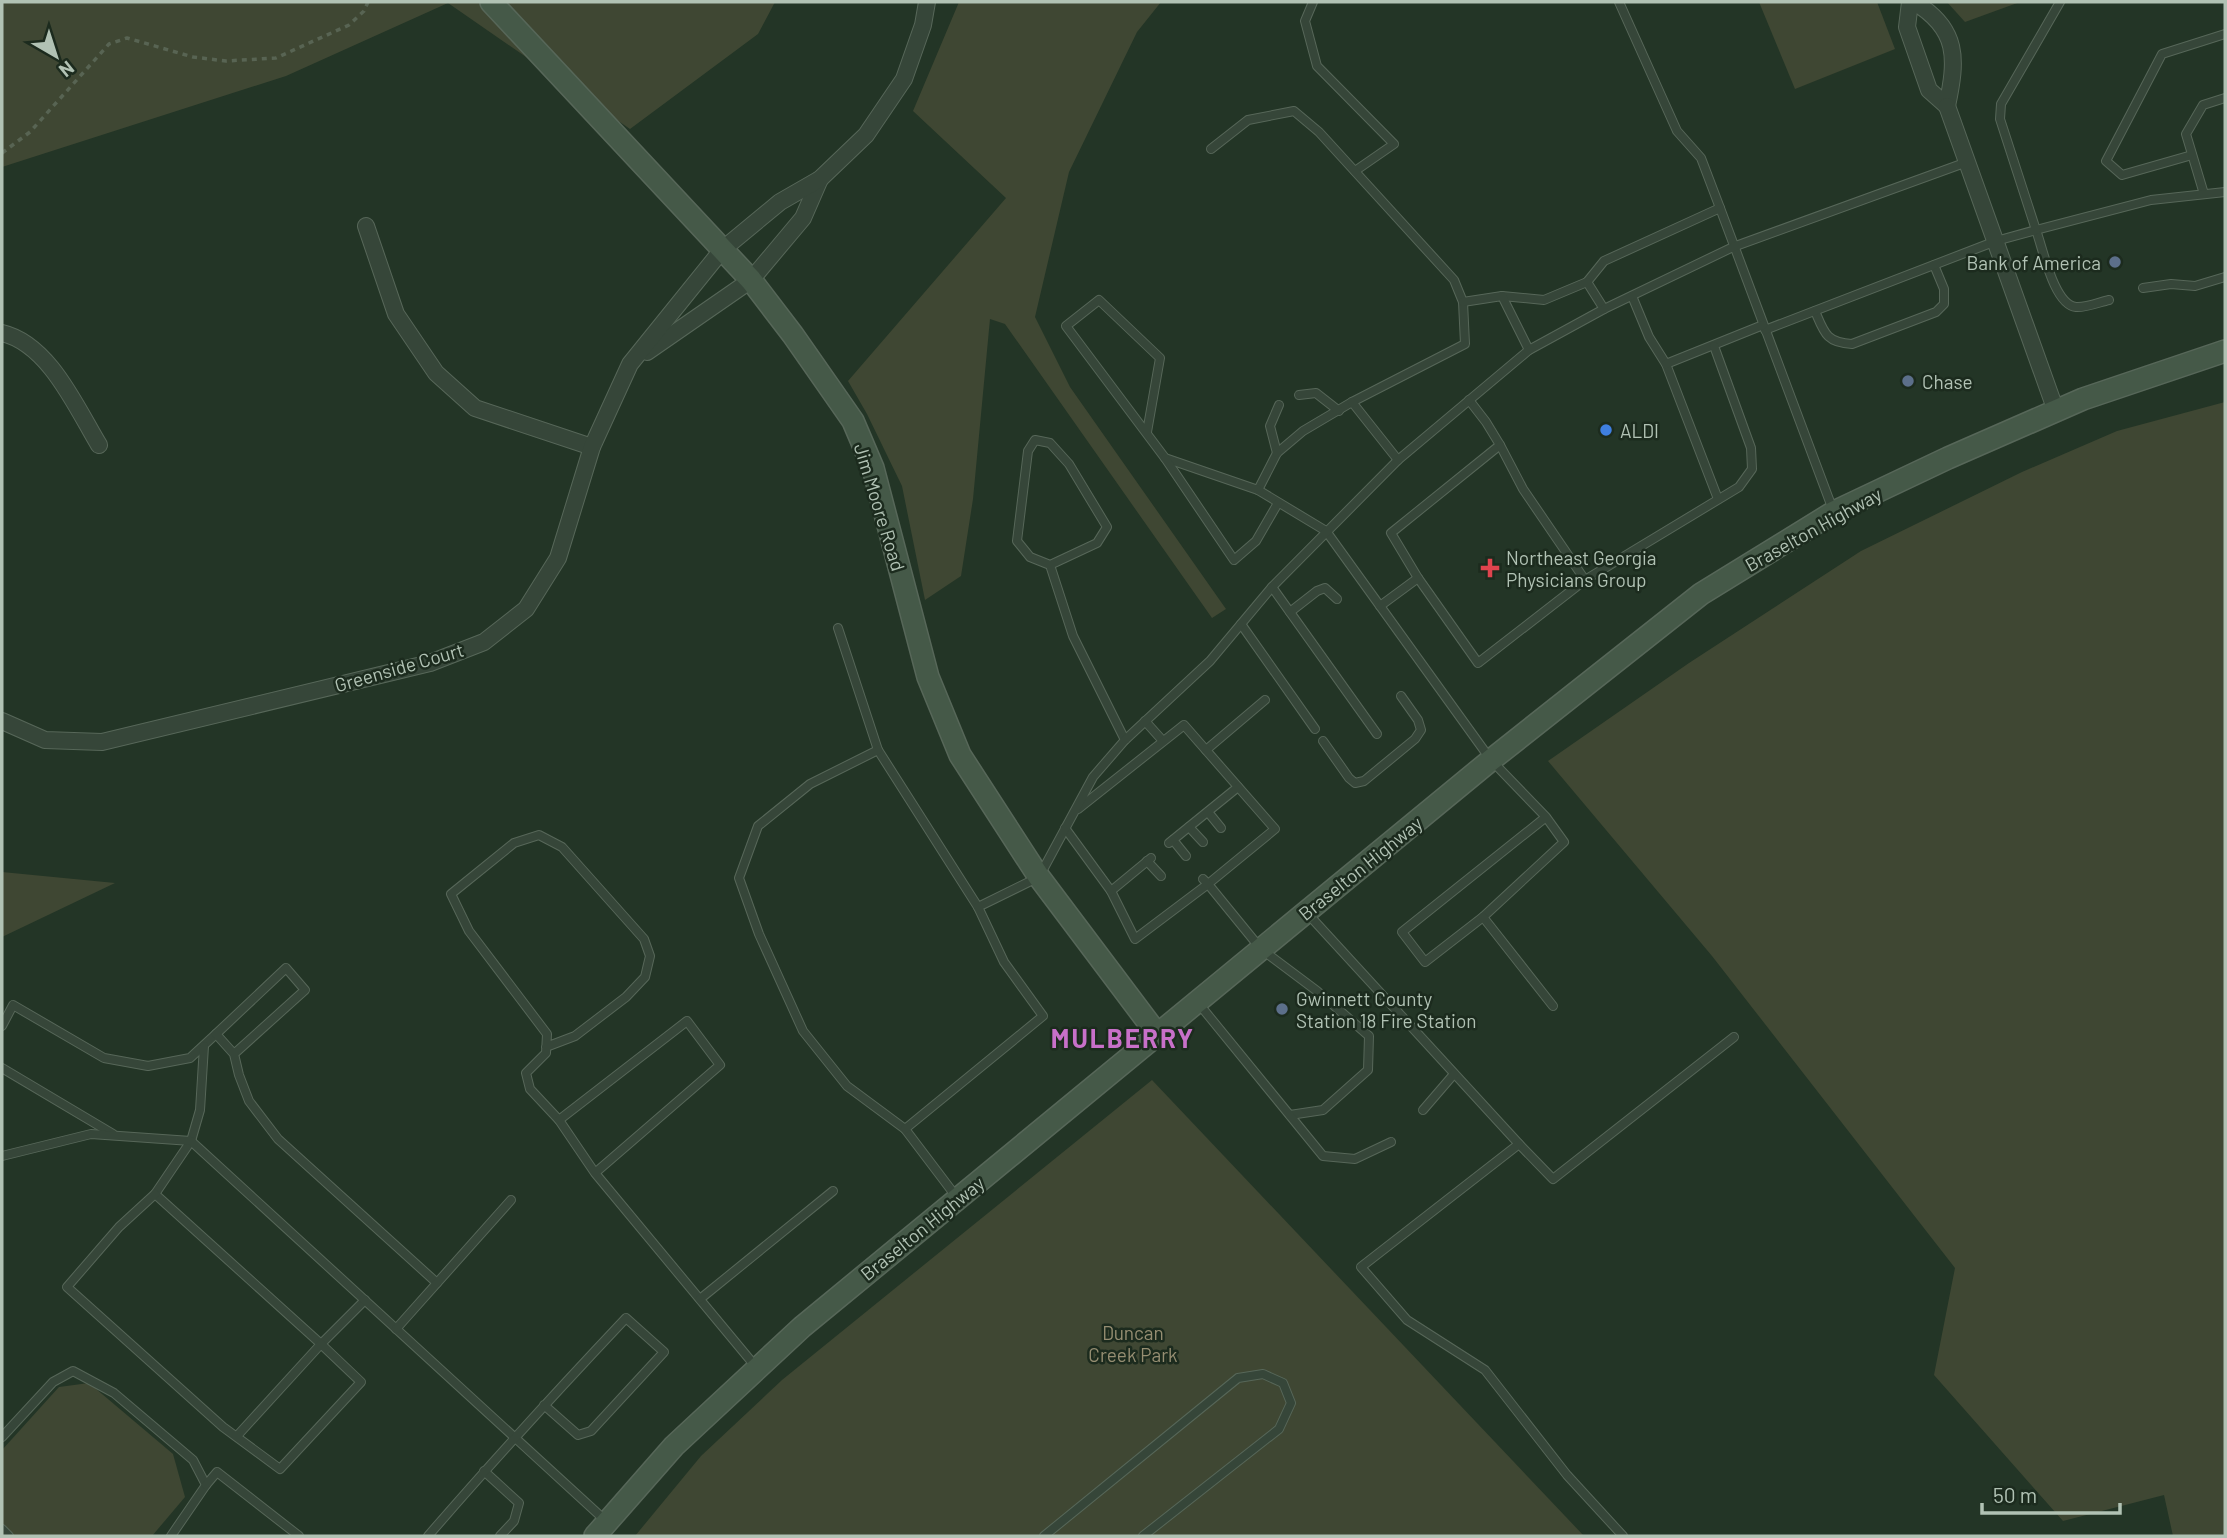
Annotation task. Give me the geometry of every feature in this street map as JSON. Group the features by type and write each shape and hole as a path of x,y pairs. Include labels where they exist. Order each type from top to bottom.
{"main road":[{"name":"Jim Moore Road","path":"491,2 751,280 853,421 873,468 928,677 960,755 1039,877 1157,1034"},
{"name":"Braselton Highway","path":"601,1529 674,1447 802,1327 1491,761 1701,594 1834,512 1948,458 2083,399 2225,351"}],"street":[{"path":"820,179 866,135 904,79 928,2"},
{"path":"1947,106 1954,71 1953,49 1945,31 1930,11 1912,2 1906,27 1928,90 1947,106 2056,411"},
{"name":"Greenside Court","path":"2,721 45,740 103,742 430,663 484,642 526,609 558,558 592,447 631,364 722,250 780,202 820,179"},
{"name":"Greenside Court","path":"631,364 751,280 803,218 820,179"},
{"path":"366,226 396,314 436,373 475,408 592,447"},
{"path":"2,333 13,336 53,367 99,445"}],"lane":[{"path":"1313,2 1305,22 1317,66 1394,145 1355,171"},
{"path":"1619,2 1677,131 1701,158 1834,512"},
{"path":"2060,2 2001,104 2000,119 2054,284 2064,302 2077,308 2109,300"},
{"path":"2192,155 2122,175 2106,161 2162,54 2225,34"},
{"path":"2204,194 2186,134 2203,105 2225,98"},
{"path":"1211,149 1248,120 1294,111 1319,132 1454,280 1462,302 1465,344 1352,402 1303,431 1278,453 1258,490"},
{"path":"978,907 1039,877 1093,777 1125,740 1210,661 1272,587 1398,460 1529,350 1604,309 1734,247 1967,162"},
{"path":"1666,364 1996,241 2151,200 2225,192"},
{"path":"1462,302 1502,296 1544,300 1587,282 1604,261 1720,208"},
{"path":"1815,310 1825,334 1837,344 1852,344 1876,335 1936,312 1944,304 1944,289 1934,265"},
{"path":"2143,288 2171,284 2195,286 2225,277"},
{"path":"1587,282 1604,309"},
{"path":"1502,296 1529,350"},
{"path":"1632,296 1649,337 1666,364 1718,499"},
{"path":"1147,432 1160,358 1099,300 1066,326 1147,432 1234,560 1256,541 1278,503"},
{"path":"1500,445 1391,533 1418,578 1478,663 1585,580 1739,487 1752,469 1751,448 1714,346"},
{"path":"1299,395 1316,393 1339,411"},
{"path":"1469,400 1500,445 1522,489 1585,580"},
{"path":"1352,402 1398,460"},
{"path":"1278,453 1270,426 1279,405"},
{"path":"1035,440 1050,443 1069,464 1107,527 1097,543 1050,565 1030,557 1017,541 1027,451 1035,440"},
{"path":"1165,458 1258,490 1326,531 1491,761 1546,817 1564,842 1483,916 1425,962 1402,932 1546,817"},
{"path":"1050,565 1073,636 1125,740"},
{"path":"1380,606 1418,578"},
{"path":"1272,587 1377,734"},
{"path":"1290,612 1325,588 1337,599"},
{"path":"1241,624 1315,729"},
{"path":"838,628 878,750 978,907 1004,962 1043,1016 905,1129"},
{"path":"1323,741 1349,778 1355,783 1363,781 1415,739 1421,730 1418,720 1401,696"},
{"path":"1206,750 1265,700"},
{"path":"1145,721 1163,741"},
{"path":"1065,828 1111,891 1135,939 1240,853 1275,829 1184,726 1073,813"},
{"path":"878,750 810,784 758,826 739,878 759,934 803,1031 847,1086 905,1129 958,1199"},
{"path":"1186,856 1171,842 1238,787"},
{"path":"1208,812 1221,828"},
{"path":"1189,827 1203,842"},
{"path":"546,1047 575,1036 626,997 645,977 650,956 644,939 562,847 539,835 514,843 452,894 469,931 547,1034 546,1047 546,1053 526,1073 530,1089 559,1120 595,1173 757,1369"},
{"path":"1111,891 1149,859 1161,876"},
{"path":"1205,882 1261,949 1317,991 1368,1036 1368,1070 1323,1110 1290,1115"},
{"path":"1306,912 1553,1179 1734,1037"},
{"path":"1483,916 1553,1006"},
{"path":"2,1026 13,1005 104,1059 148,1066 190,1058 286,968 305,990 234,1054"},
{"path":"1197,1002 1324,1156 1356,1159 1391,1142"},
{"path":"559,1120 687,1021 720,1065 595,1173"},
{"path":"216,1034 234,1054 250,1101 278,1139 437,1283"},
{"path":"155,1194 361,1382 280,1469 223,1427 68,1287 119,1227 155,1194 191,1141 200,1110 204,1046"},
{"path":"2,1068 115,1135"},
{"path":"1423,1110 1454,1074"},
{"path":"2,1156 91,1134 191,1141 514,1437 601,1529"},
{"path":"1518,1144 1361,1267 1407,1320 1485,1370 1567,1475 1623,1536"},
{"path":"699,1299 832,1191"},
{"path":"397,1329 511,1200"},
{"path":"237,1436 365,1300"},
{"path":"428,1536 514,1437 544,1405 626,1318 664,1352 591,1431 578,1435 544,1405"},
{"path":"2,1437 53,1382 73,1371 114,1393 192,1460 206,1485"},
{"path":"1044,1536 1237,1378 1263,1374 1283,1383 1291,1403 1279,1429 1143,1536"},
{"path":"484,1471 519,1503 514,1521 500,1536"},
{"path":"171,1536 217,1472 299,1536"},
{"path":"2,1529 9,1536"}],"path":[{"path":"2,153 30,132 110,44 127,38 194,57 226,61 276,58 349,25 364,12 368,2"}],"green space":[{"path":"2,2 775,2 758,34 630,129 448,3 286,76 2,167"},
{"path":"959,2 1161,2 1137,32 1069,172 1035,317 1070,387 1226,609 1212,618 1005,324 990,319 973,499 961,576 925,600 902,486 848,381 1006,198 913,111"},
{"path":"1759,2 1877,2 1895,49 1795,89"},
{"path":"1947,2 2020,2 1965,22"},
{"path":"2225,402 2225,1536 2173,1536 2164,1495 2063,1521 1934,1375 1955,1268 1712,956 1548,761 1689,663 1861,551 2022,472 2117,431"},
{"path":"2,872 115,883 2,937"},
{"name":"Duncan Creek Park","path":"1152,1080 1584,1536 635,1536 701,1456 782,1380"},
{"path":"89,1383 173,1454 185,1497 152,1536 12,1536 2,1526 2,1450 59,1387"}],"place":[{"name":"Bank of America","path":"2115,262"},
{"name":"Chase","path":"1908,381"},
{"name":"ALDI","path":"1606,430"},
{"name":"Northeast Georgia Physicians Group","path":"1490,568"},
{"name":"Gwinnett County Station 18 Fire Station","path":"1282,1009"}],"district":[{"name":"MULBERRY","path":"1123,1037"}]}
